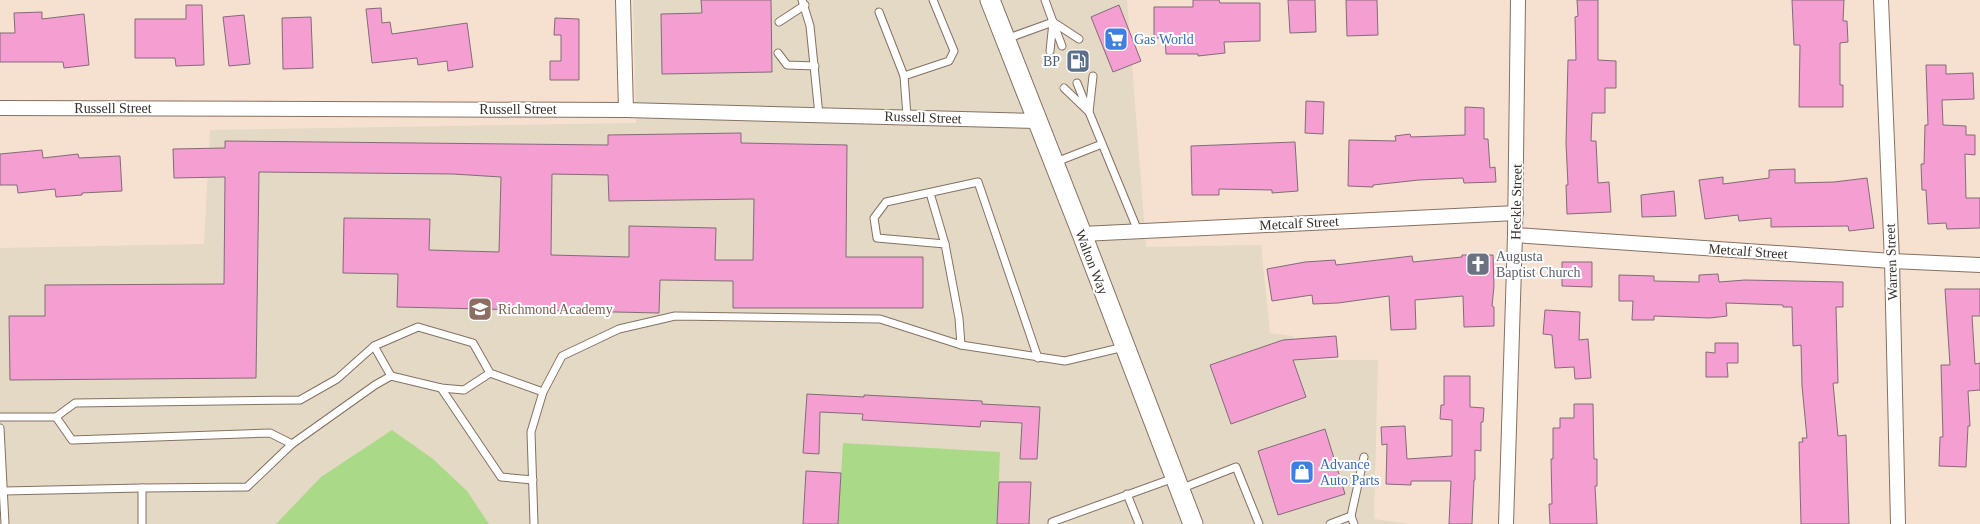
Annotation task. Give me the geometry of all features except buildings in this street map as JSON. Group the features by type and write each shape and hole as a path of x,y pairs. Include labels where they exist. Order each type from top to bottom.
{"main road":[{"name":"Walton Way","path":"990,0 1193,524"}],"street":[{"path":"622,0 626,110"},
{"name":"Heckle Street","path":"1506,524 1516,213 1518,0"},
{"name":"Warren Street","path":"1881,0 1892,261 1898,524"},
{"name":"Russell Street","path":"0,108 626,110 1037,120"},
{"name":"Metcalf Street","path":"1082,234 1516,213"},
{"name":"Metcalf Street","path":"1515,235 1892,261 1980,265"}],"lane":[{"path":"904,76 949,61 954,51 933,0"},
{"path":"1045,0 1062,46"},
{"path":"779,22 804,2 810,26 819,115"},
{"path":"879,12 904,76 908,116"},
{"path":"1005,39 1053,22"},
{"path":"1053,22 1079,39"},
{"path":"1050,51 1053,22"},
{"path":"778,53 787,65 815,66"},
{"path":"1089,112 1094,76"},
{"path":"1077,83 1138,231"},
{"path":"1064,88 1089,112"},
{"path":"1054,163 1102,144"},
{"path":"945,244 877,238 874,218 886,202 978,182 1038,358"},
{"path":"930,193 945,244 959,318 960,345"},
{"path":"534,524 530,432 543,392 562,356 619,329 675,316 880,320 960,345 1065,361 1124,347"},
{"path":"0,416 56,417 75,403 300,400 337,379 374,346 418,327 474,343 490,373 543,392"},
{"path":"374,346 391,376"},
{"path":"4,491 247,487 292,444 375,385 391,376 441,388 464,390 490,373"},
{"path":"441,388 500,477 533,480"},
{"path":"56,417 72,440 270,433 292,444"},
{"path":"0,428 5,524"},
{"path":"1354,524 1351,516 1364,457"},
{"path":"1052,524 1052,522 1127,494 1177,484 1236,467 1259,524"},
{"path":"142,488 142,524"},
{"path":"1127,494 1139,524"},
{"path":"1330,524 1351,516"}],"shaded area":[{"path":"633,0 1127,0 1146,247 1261,245 1270,333 1293,336 1303,360 1378,360 1374,519 1409,524 0,524 0,248 204,244 210,130 636,123"}],"green space":[{"path":"392,430 433,459 467,491 489,524 276,524 321,477"},
{"path":"843,443 1000,452 997,524 838,524"}],"place":[{"name":"Gas World","path":"1116,39"},
{"name":"BP","path":"1078,61"},
{"name":"Augusta Baptist Church","path":"1478,264"},
{"name":"Richmond Academy","path":"480,309"},
{"name":"Advance Auto Parts","path":"1302,472"}]}
